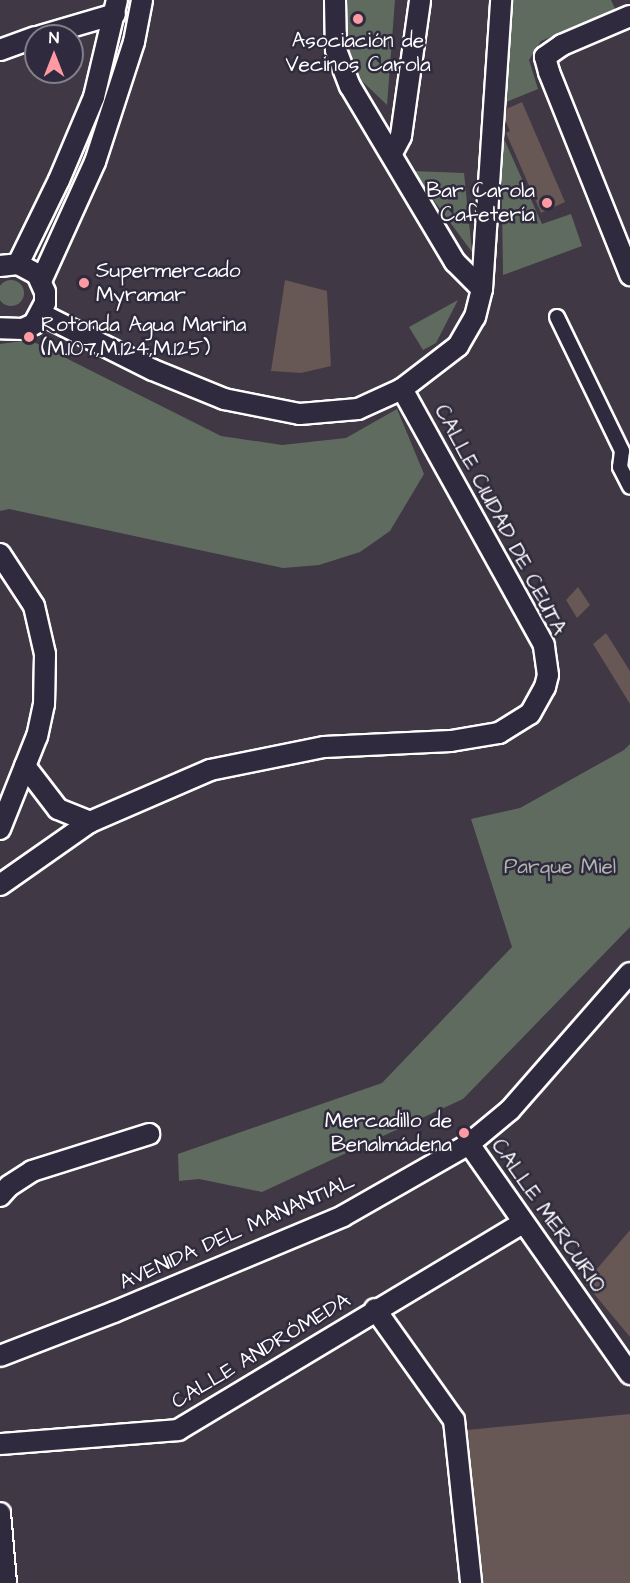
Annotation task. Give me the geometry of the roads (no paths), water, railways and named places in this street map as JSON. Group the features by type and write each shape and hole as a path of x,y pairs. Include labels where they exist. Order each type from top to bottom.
{"street":[{"path":"41,281 98,153 134,42 141,0"},
{"path":"336,0 336,50 350,87 392,153 455,262 482,289"},
{"path":"392,153 401,136 420,0"},
{"path":"41,314 153,370 224,399 300,414 358,410 402,389 458,345 475,317 482,289 501,0"},
{"path":"72,24 116,7"},
{"path":"0,328 23,329 34,324 45,303 45,292 37,274 9,265 59,180 94,97 116,7"},
{"path":"630,17 562,45 546,57 549,72 630,275"},
{"path":"0,50 24,42"},
{"path":"556,317 622,451 620,467 630,487"},
{"name":"CALLE CIUDAD DE CEUTA","path":"0,885 90,822 210,770 324,747 451,741 499,733 530,714 546,687 548,675 544,645 402,389"},
{"path":"0,554 34,606 45,654 44,704 37,736 0,829"},
{"path":"25,766 58,809 90,822"},
{"name":"AVENIDA DEL MANANTIAL","path":"0,1356 114,1312 343,1216 469,1144 510,1110 630,974"},
{"path":"0,1196 9,1186 32,1171 149,1134"},
{"name":"CALLE MERCURIO","path":"469,1144 630,1374"},
{"name":"CALLE ANDRÓMEDA","path":"0,1444 178,1430 375,1309 523,1223"},
{"path":"375,1309 454,1420 471,1583"},
{"path":"0,1513 6,1583"}],"place":[{"name":"Asociación de Vecinos Carola","path":"358,19"},
{"name":"Bar Carola Cafetería","path":"547,203"},
{"name":"Supermercado Myramar","path":"84,283"},
{"name":"Rotonda Agua Marina (M.107,M.124,M.125)","path":"29,337"},
{"name":"Mercadillo de Benalmádena","path":"464,1133"}],"park label":[{"name":"Parque Miel","path":"560,867"}]}
